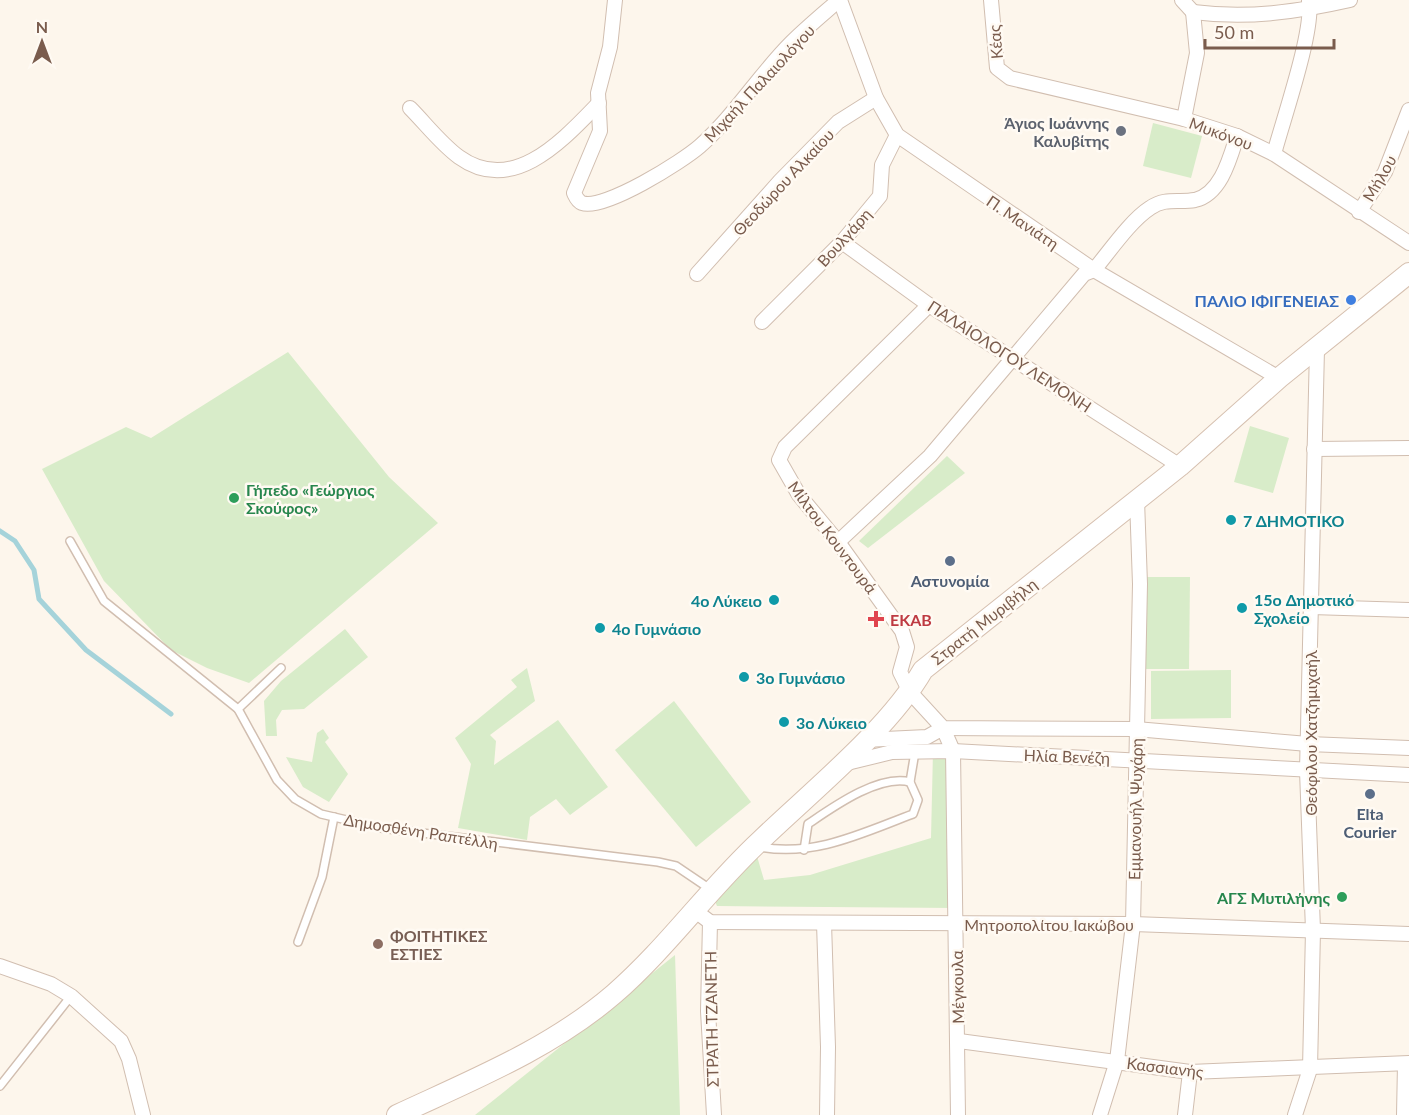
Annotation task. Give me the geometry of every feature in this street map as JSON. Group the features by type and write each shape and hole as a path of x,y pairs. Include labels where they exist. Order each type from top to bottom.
{"main road":[{"name":"Στρατή Μυριβήλη","path":"397,1115 508,1064 536,1048 613,995 694,910 710,889 835,770 910,692 923,670 1180,466 1279,378 1409,273"}],"street":[{"path":"410,108 457,156 480,170 513,168 549,153 598,103 600,84 610,47 615,0"},
{"name":"Μιχαήλ Παλαιολόγου","path":"598,103 600,131 574,193 576,199 582,203 594,204 625,192 699,147 740,105 790,43 839,0"},
{"name":"Π. Μανιάτη","path":"839,0 876,98 897,135 1094,270 1279,378"},
{"name":"Κέας","path":"991,0 997,68 1010,78"},
{"path":"1182,0 1193,12 1197,53 1184,119"},
{"path":"1193,12 1232,17 1267,15 1310,5 1350,0"},
{"path":"1274,154 1302,51 1310,5"},
{"name":"Μυκόνου","path":"1010,78 1184,119 1237,136 1274,154 1409,243"},
{"name":"Θεοδώρου Αλκαίου","path":"697,274 780,181 838,122 876,98"},
{"name":"Μήλου","path":"1359,212 1385,172 1409,110"},
{"name":"Βουλγάρη","path":"762,322 842,242 880,196 882,165 897,135"},
{"path":"838,542 930,456 1084,274 1094,270 1147,209 1161,201 1195,200 1210,193 1225,169 1237,136"},
{"name":"ΠΑΛΑΙΟΛΟΓΟΥ ΛΕΜΟΝΗ","path":"842,242 928,305 1180,466"},
{"name":"Μίλτου Κουντουρά","path":"910,692 900,672 907,647 905,638 838,542 799,495 778,460 785,447 928,305"},
{"name":"Θεόφιλου Χατζημιχαήλ","path":"1295,1115 1310,1069 1313,930 1307,771 1317,349"},
{"path":"1314,449 1409,448"},
{"name":"Εμμανουήλ Ψυχάρη","path":"1100,1115 1117,1061 1133,924 1140,584 1137,500"},
{"path":"1311,607 1409,610"},
{"path":"910,692 943,728 953,751"},
{"name":"Ηλία Βενέζη","path":"864,740 927,737 943,728 1136,729 1308,744 1409,748"},
{"name":"Ηλία Βενέζη","path":"835,770 867,757 953,751 1409,775"},
{"name":"Μέγκουλα","path":"953,751 959,1041 958,1115"},
{"path":"694,910 710,922"},
{"name":"Μητροπολίτου Ιακώβου","path":"710,922 1133,924 1409,934"},
{"name":"ΣΤΡΑΤΗ ΤΖΑΝΕΤΗ","path":"710,922 708,1011 714,1115"},
{"path":"824,923 828,1047 827,1115"},
{"path":"0,966 51,984 71,996 121,1041 129,1059 143,1115"},
{"name":"Κασσιανής","path":"959,1041 1190,1072 1310,1069 1407,1063"},
{"path":"1404,1115 1407,1063"},
{"path":"1185,1115 1190,1072"}],"lane":[{"path":"70,542 104,601 238,709 281,668"},
{"name":"Δημοσθένη Ραπτέλλη","path":"238,709 285,789 307,807 334,817 381,828 658,862 676,866 710,889"},
{"path":"754,846 804,850 835,843 913,814 918,800 910,782 915,752"},
{"path":"804,850 803,840 808,824 835,805 871,788 897,780 910,782"},
{"path":"298,942 322,877 334,817"},
{"path":"0,1086 71,996"}],"green space":[{"path":"1153,123 1202,136 1191,178 1143,166"},
{"name":"Γήπεδο «Γεώργιος Σκούφος»","path":"288,352 389,477 438,523 249,683 207,668 171,650 104,581 42,469 126,427 151,438"},
{"path":"1250,426 1289,438 1273,493 1234,482"},
{"path":"947,456 965,473 868,548 859,541"},
{"path":"1146,577 1190,577 1189,669 1145,669"},
{"path":"345,629 368,657 304,709 282,710 276,720 277,736 266,736 264,701 281,681"},
{"path":"527,668 535,701 490,735 496,741 494,765 558,720 608,787 570,815 556,799 530,817 527,840 458,828 471,764 455,738 517,687 511,680"},
{"path":"1231,670 1231,718 1151,719 1151,671"},
{"path":"674,701 751,802 696,847 615,750"},
{"path":"323,729 329,738 325,742 348,774 329,802 303,787 286,757 312,762 317,733"},
{"path":"933,751 953,751 956,908 717,906 710,889 754,846 764,880 810,875 931,838"},
{"path":"675,955 680,1115 475,1115"}],"waterway":[{"path":"0,531 15,541 34,570 39,599 86,650 171,714"}],"place":[{"name":"Άγιος Ιωάννης Καλυβίτης","path":"1121,131"},
{"name":"ΠΑΛΙΟ ΙΦΙΓΕΝΕΙΑΣ","path":"1351,300"},
{"name":"Γήπεδο «Γεώργιος Σκούφος»","path":"234,498"},
{"name":"7 ΔΗΜΟΤΙΚΟ","path":"1231,520"},
{"name":"Αστυνομία","path":"950,561"},
{"name":"4ο Λύκειο","path":"774,600"},
{"name":"15o Δημοτικό Σχολείο","path":"1242,608"},
{"name":"ΕΚΑΒ","path":"876,619"},
{"name":"4ο Γυμνάσιο","path":"600,628"},
{"name":"3ο Γυμνάσιο","path":"744,677"},
{"name":"3ο Λύκειο","path":"784,722"},
{"name":"Elta Courier","path":"1370,794"},
{"name":"ΑΓΣ Μυτιλήνης","path":"1342,897"},
{"name":"ΦΟΙΤΗΤΙΚΕΣ ΕΣΤΙΕΣ","path":"378,944"}]}
